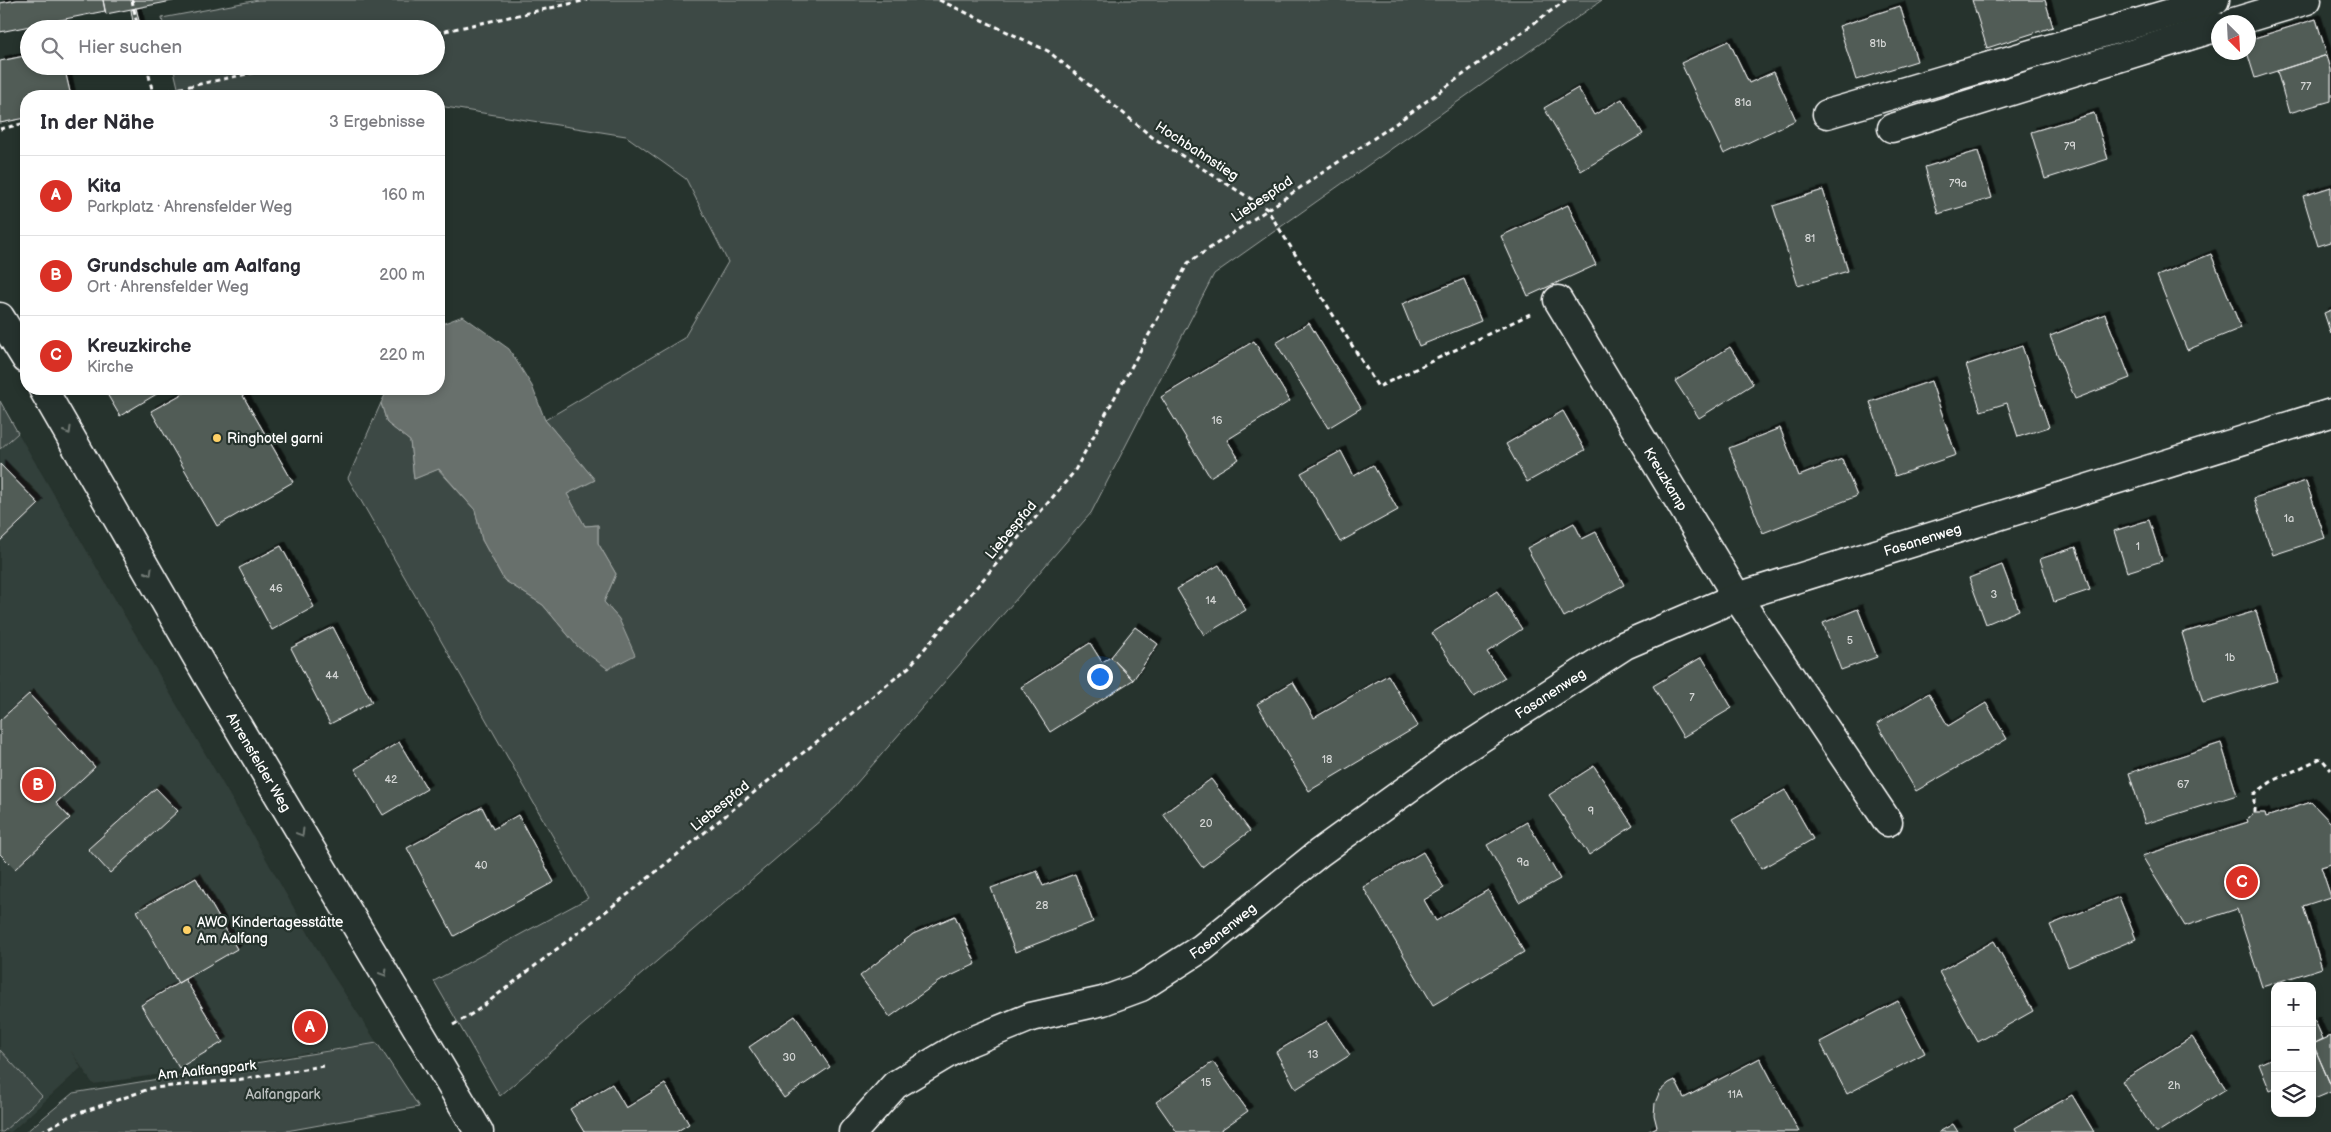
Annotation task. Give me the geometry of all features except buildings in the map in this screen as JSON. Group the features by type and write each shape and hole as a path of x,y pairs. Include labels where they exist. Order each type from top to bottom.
{"street":[{"path":"1827,114 2215,0"},
{"path":"2256,15 2307,0"},
{"path":"1892,128 2211,29"},
{"name":"Kreuzkamp","path":"1558,300 1737,597 1888,822"},
{"path":"0,317 20,349"},
{"name":"Ahrensfelder Weg","path":"46,395 204,669 478,1132"},
{"name":"Fasanenweg","path":"853,1132 895,1084 962,1045 1030,1017 1103,1001 1141,987 1202,948 1319,853 1464,748 1625,645 1737,597 2331,413"}],"path":[{"path":"132,0 136,20"},
{"path":"445,31 587,0"},
{"name":"Hochbahnstieg","path":"939,0 1048,51 1152,137 1267,209 1378,387 1558,300"},
{"name":"Liebespfad","path":"425,1042 475,1012 592,922 909,667 1074,472 1188,263 1395,124 1566,0"},
{"path":"149,75 152,90"},
{"path":"172,90 242,75"},
{"path":"0,129 20,124"},
{"path":"2254,812 2254,794 2271,782 2321,758 2331,770"},
{"name":"Am Aalfangpark","path":"41,1132 68,1117 152,1088 236,1080 324,1066"}],"shaded area":[{"path":"463,316 509,349 532,386 545,420 595,480 567,494 585,526 598,525 598,543 616,574 604,602 619,619 635,655 608,669 578,647 543,605 504,580 482,540 475,510 439,469 414,479 410,441 387,423 381,403 385,395 445,395 445,323"},
{"path":"18,433 328,968 377,1043 93,1084 71,1051 81,1068 11,1132 0,1132 0,449"}],"green space":[{"path":"258,0 1602,0 1214,274 1091,513 836,807 500,1096 434,981 588,898 348,478 381,403 387,423 410,441 414,479 438,469 475,510 482,540 504,580 543,605 578,647 619,619 604,602 616,574 598,543 598,525 585,526 567,494 595,480 545,420 684,338 728,262 686,179 626,136 445,107 445,90 179,90 175,75 445,75 445,20 162,20 162,18"},
{"path":"0,401 18,433 0,449"},
{"name":"Aalfangpark","path":"377,1043 419,1107 281,1132 26,1132 73,1093"},
{"path":"0,1050 42,1096 3,1132 0,1132"}],"place":[{"name":"Ringhotel garni","path":"217,438"},
{"name":"Grundschule am Aalfang","path":"38,785"},
{"name":"Kreuzkirche","path":"2242,882"},
{"name":"AWO Kindertagesstätte Am Aalfang","path":"187,930"},
{"name":"Kita","path":"310,1027"}]}
